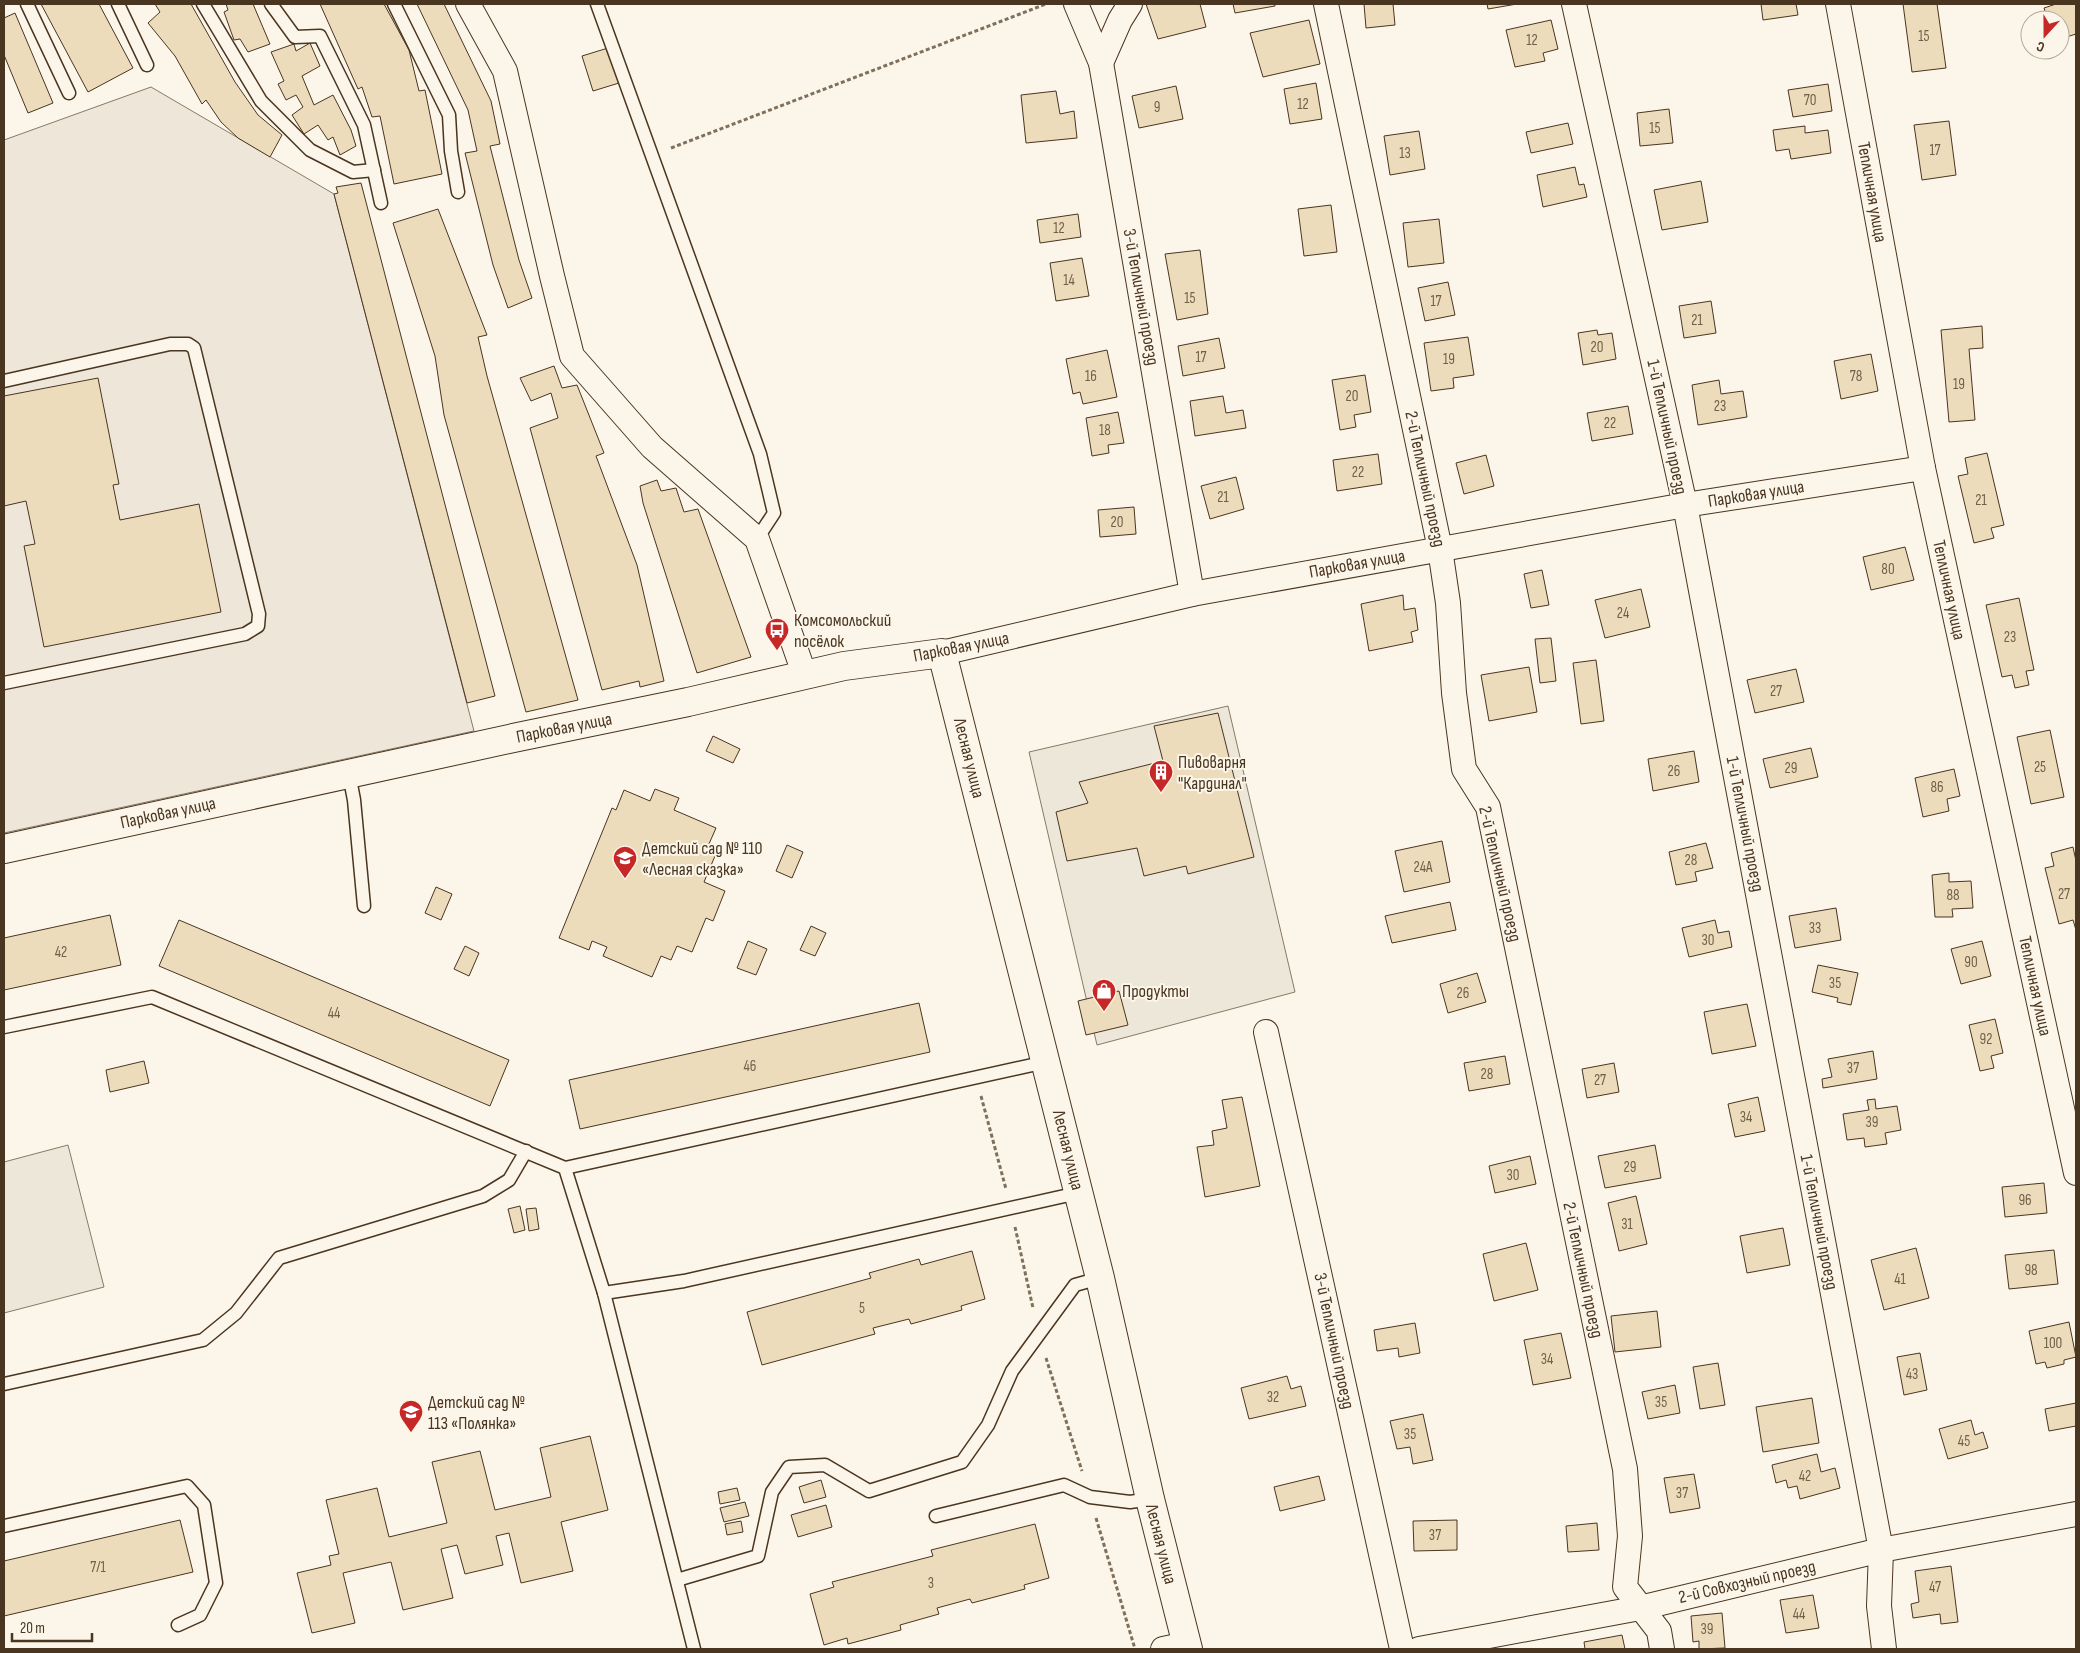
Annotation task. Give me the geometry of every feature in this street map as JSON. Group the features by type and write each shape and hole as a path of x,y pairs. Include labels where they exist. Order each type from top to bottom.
{"street":[{"path":"468,4 504,71 572,356 652,447 757,539 805,676"},
{"name":"3-й Тепличный проезд","path":"1076,4 1101,62 1192,594"},
{"path":"1101,62 1120,20 1130,4"},
{"name":"2-й Тепличный проезд","path":"1326,4 1440,549 1448,603 1454,693 1464,769 1488,808 1625,1469 1630,1536 1625,1587 1659,1631 1662,1649"},
{"name":"1-й Тепличный проезд","path":"1574,4 1685,505 1881,1550 1880,1606 1884,1649"},
{"name":"Тепличная улица","path":"1838,4 1922,468 2076,1173"},
{"name":"Парковая улица","path":"4,849 679,704 844,666 942,653 1192,594 1685,505 1922,468"},
{"name":"Лесная улица","path":"942,653 1100,1278 1150,1499 1179,1647"},
{"name":"3-й Тепличный проезд","path":"1266,1032 1402,1649"},
{"name":"2-й Совхозный проезд","path":"1419,1649 1640,1608 1881,1550 2076,1514"}],"lane":[{"path":"27,4 69,93"},
{"path":"118,4 147,65"},
{"path":"202,4 261,101 310,150 353,172 374,170"},
{"path":"271,4 295,37 320,36 364,125 381,203"},
{"path":"394,4 449,115 451,151 458,192"},
{"path":"597,4 760,454 774,513 757,539"},
{"path":"4,381 170,344 188,344 194,348 259,614 258,626 245,634 4,683"},
{"path":"350,774 364,906"},
{"path":"4,1027 152,997 526,1150 565,1168 942,1084 976,1079 1046,1062"},
{"path":"4,1384 203,1340 236,1312 279,1258 483,1196 509,1180 526,1150"},
{"path":"565,1168 604,1293 694,1649"},
{"path":"604,1293 684,1281 1078,1193"},
{"path":"677,1580 758,1556 772,1492 789,1467 825,1465 869,1491 962,1462 988,1425 1012,1371 1075,1284 1100,1278"},
{"path":"936,1516 1064,1485 1090,1497 1130,1502 1150,1499"},
{"path":"4,1526 187,1486 204,1505 216,1583 200,1615 178,1625"}],"path":[{"path":"653,155 1046,4"},
{"path":"976,1079 1011,1208 1039,1334 1135,1649"}],"shaded area":[{"path":"151,87 334,194 474,731 4,833 4,140"},
{"path":"1228,706 1295,992 1097,1045 1029,752"},
{"path":"68,1145 104,1287 4,1313 4,1162"}],"building":[{"path":"41,4 99,4 133,68 88,92"},
{"path":"155,4 191,4 235,82 258,115 282,135 270,157 238,138 221,122 206,100 202,104 175,56 148,23 160,12"},
{"path":"226,4 253,4 270,44 248,52 240,39 234,40 224,12 228,10"},
{"path":"320,4 384,4 409,50 419,91 425,90 442,174 394,184 380,116 372,117 362,87 358,89"},
{"path":"417,4 444,4 491,101 500,144 490,146 519,260 532,298 508,308 493,265 465,153 477,151 468,110"},
{"path":"1146,4 1200,4 1206,27 1158,39"},
{"path":"1233,4 1275,4 1275,6 1235,13"},
{"path":"1364,4 1393,4 1395,25 1366,28"},
{"path":"1487,4 1517,4 1488,9"},
{"path":"1761,4 1796,4 1798,15 1763,20"},
{"path":"1903,4 1937,4 1946,68 1912,72"},
{"path":"2056,4 2076,4 2076,34 2070,36 2070,10 2045,10 2044,8"},
{"path":"15,13 53,103 28,113 4,55 4,18"},
{"path":"1309,20 1320,64 1263,77 1250,33"},
{"path":"1551,20 1558,49 1543,53 1545,61 1515,67 1506,30"},
{"path":"310,43 320,66 302,76 314,105 333,95 351,130 356,146 340,155 333,137 328,140 318,125 304,134 292,115 303,107 296,95 286,100 278,84 284,81 271,52 294,44 296,51"},
{"path":"608,48 619,83 593,91 582,56"},
{"path":"1316,83 1322,119 1290,124 1284,89"},
{"path":"1828,84 1832,111 1793,117 1788,90"},
{"path":"1176,86 1183,119 1139,128 1132,96"},
{"path":"1056,91 1060,114 1074,111 1077,138 1026,143 1021,95"},
{"path":"1669,109 1673,143 1640,146 1637,113"},
{"path":"1949,121 1956,175 1922,180 1914,125"},
{"path":"1568,123 1573,144 1531,153 1526,132"},
{"path":"1805,126 1805,133 1828,130 1831,153 1791,159 1789,149 1776,151 1773,130"},
{"path":"1419,131 1425,169 1390,175 1384,136"},
{"path":"1575,167 1579,185 1584,184 1587,197 1543,207 1537,175"},
{"path":"1701,181 1708,222 1662,230 1654,190"},
{"path":"361,183 495,696 467,703 334,194 338,193 336,187"},
{"path":"1331,205 1337,252 1304,256 1298,209"},
{"path":"438,209 487,335 478,337 487,376 578,700 526,712 444,415 435,356 393,223"},
{"path":"1078,214 1081,237 1040,243 1037,220"},
{"path":"1439,219 1444,263 1408,267 1403,223"},
{"path":"1200,250 1208,314 1177,320 1165,254"},
{"path":"1082,258 1089,296 1056,301 1050,263"},
{"path":"1448,282 1455,315 1425,321 1418,288"},
{"path":"1711,301 1716,333 1684,338 1679,306"},
{"path":"1982,326 1983,348 1969,349 1975,420 1949,422 1941,330"},
{"path":"1597,330 1598,335 1612,333 1616,359 1583,365 1578,333"},
{"path":"1468,337 1474,375 1453,378 1454,388 1431,391 1424,343"},
{"path":"1219,338 1225,368 1183,376 1178,346"},
{"path":"1107,350 1117,397 1083,404 1080,392 1073,394 1066,359"},
{"path":"1871,354 1878,391 1841,399 1834,361"},
{"path":"554,366 562,388 577,385 604,453 596,456 637,565 664,681 640,687 639,681 602,690 530,428 558,418 551,393 531,401 520,378"},
{"path":"1365,375 1371,412 1354,415 1356,427 1340,430 1332,380"},
{"path":"98,378 119,484 113,485 120,520 199,504 221,612 44,647 24,546 35,544 26,501 4,506 4,396"},
{"path":"1719,380 1721,394 1743,391 1747,417 1698,425 1692,385"},
{"path":"1223,396 1226,413 1243,410 1246,428 1195,436 1190,401"},
{"path":"1628,406 1633,434 1592,441 1587,413"},
{"path":"1118,412 1124,443 1108,445 1109,453 1092,456 1086,418"},
{"path":"1987,453 2004,525 1991,528 1994,538 1974,543 1958,476 1968,474 1965,458"},
{"path":"1378,454 1382,484 1337,491 1333,460"},
{"path":"1486,455 1494,486 1464,494 1456,463"},
{"path":"1236,477 1244,509 1210,519 1201,486"},
{"path":"657,480 661,491 676,488 684,512 698,509 751,657 697,673 643,503 640,486"},
{"path":"1134,507 1136,534 1100,537 1098,510"},
{"path":"1905,547 1914,580 1871,590 1863,557"},
{"path":"1542,570 1549,605 1531,608 1524,574"},
{"path":"1641,589 1650,627 1605,638 1595,600"},
{"path":"1403,595 1404,610 1415,608 1418,630 1411,632 1413,642 1369,651 1361,604"},
{"path":"2019,598 2034,670 2026,671 2029,685 2015,688 2012,675 2002,677 1986,605"},
{"path":"1551,638 1556,681 1540,683 1535,639"},
{"path":"1596,660 1604,721 1581,724 1573,663"},
{"path":"1529,667 1537,712 1489,721 1481,675"},
{"path":"1796,669 1804,702 1755,713 1747,680"},
{"name":"Пивоварня \"Кардинал\"","path":"1218,713 1254,857 1188,874 1186,866 1144,876 1137,848 1067,861 1056,812 1088,803 1079,782 1163,761 1154,726"},
{"path":"2050,730 2064,797 2031,804 2017,737"},
{"path":"713,736 740,749 733,763 706,751"},
{"path":"1811,748 1818,777 1770,788 1763,759"},
{"path":"1694,751 1699,782 1653,791 1648,759"},
{"path":"1954,769 1960,796 1947,799 1949,811 1923,817 1915,778"},
{"path":"655,789 679,798 674,810 716,828 705,853 715,856 704,882 725,891 713,921 706,918 692,952 677,946 671,960 661,956 652,977 603,956 607,947 592,941 589,950 559,938 612,808 616,810 624,790 650,801"},
{"path":"1442,841 1450,882 1404,892 1395,851"},
{"path":"1706,843 1713,868 1695,872 1697,881 1676,885 1669,852"},
{"path":"787,845 803,852 792,878 776,871"},
{"path":"2073,847 2076,861 2076,930 2073,920 2059,924 2045,868 2054,866 2051,853"},
{"path":"1949,873 1949,882 1971,881 1973,908 1952,909 1953,917 1935,917 1932,875"},
{"path":"436,887 452,894 441,920 425,913"},
{"path":"1450,902 1456,930 1392,943 1385,916"},
{"path":"1836,908 1841,940 1795,948 1789,916"},
{"path":"110,915 121,965 4,990 4,938"},
{"path":"179,920 509,1060 490,1106 159,966"},
{"path":"1715,920 1718,933 1729,931 1732,947 1689,957 1682,928"},
{"path":"811,926 826,933 815,956 800,950"},
{"path":"748,941 767,949 756,975 737,968"},
{"path":"1982,941 1991,976 1961,984 1951,949"},
{"path":"465,946 479,953 469,976 454,969"},
{"path":"1818,965 1858,973 1851,1005 1837,1002 1838,998 1812,992"},
{"path":"1477,973 1486,1002 1448,1013 1440,984"},
{"path":"1119,991 1128,1025 1086,1035 1078,1001"},
{"path":"919,1003 930,1052 580,1129 569,1080"},
{"path":"1747,1004 1756,1046 1712,1054 1704,1012"},
{"path":"1995,1019 2003,1053 1991,1056 1994,1068 1980,1071 1969,1025"},
{"path":"1873,1051 1877,1079 1823,1088 1822,1079 1832,1077 1828,1059"},
{"path":"1505,1056 1510,1084 1469,1091 1464,1063"},
{"path":"144,1061 149,1083 110,1092 106,1070"},
{"path":"1614,1063 1619,1092 1587,1098 1582,1069"},
{"path":"1242,1097 1260,1186 1205,1197 1197,1147 1214,1145 1212,1131 1227,1128 1222,1100"},
{"path":"1758,1097 1765,1131 1735,1137 1728,1104"},
{"path":"1875,1099 1876,1109 1897,1106 1901,1130 1885,1133 1887,1144 1865,1147 1864,1138 1847,1140 1843,1114 1869,1110 1867,1100"},
{"path":"1655,1145 1661,1178 1605,1188 1598,1156"},
{"path":"1530,1156 1536,1184 1495,1193 1489,1166"},
{"path":"2044,1183 2047,1213 2005,1217 2002,1187"},
{"path":"1636,1196 1647,1244 1619,1251 1608,1203"},
{"path":"520,1206 525,1230 514,1233 508,1209"},
{"path":"536,1208 539,1229 529,1231 526,1209"},
{"path":"1783,1228 1790,1265 1747,1273 1740,1236"},
{"path":"1526,1243 1538,1290 1494,1301 1483,1254"},
{"path":"1916,1248 1929,1298 1884,1310 1871,1260"},
{"path":"2054,1250 2058,1284 2009,1289 2005,1255"},
{"path":"972,1251 985,1299 961,1306 962,1310 911,1324 909,1319 873,1328 875,1334 762,1365 747,1312 871,1278 869,1273 919,1259 921,1265"},
{"path":"1657,1311 1661,1347 1615,1352 1611,1316"},
{"path":"2069,1322 2076,1357 2064,1360 2064,1364 2047,1368 2045,1362 2036,1364 2029,1331"},
{"path":"1415,1323 1420,1353 1399,1357 1398,1348 1377,1351 1374,1330"},
{"path":"1561,1333 1571,1378 1533,1385 1524,1340"},
{"path":"1920,1353 1927,1390 1904,1395 1897,1357"},
{"path":"1718,1363 1725,1405 1700,1409 1693,1367"},
{"path":"1287,1376 1291,1389 1301,1386 1306,1406 1249,1419 1241,1388"},
{"path":"1675,1385 1680,1413 1648,1419 1642,1392"},
{"path":"1812,1398 1819,1443 1763,1452 1756,1407"},
{"path":"2076,1403 2076,1426 2049,1431 2045,1409"},
{"path":"1423,1414 1433,1460 1413,1464 1410,1447 1397,1449 1390,1421"},
{"path":"1971,1420 1975,1435 1983,1432 1988,1448 1948,1459 1939,1429"},
{"path":"590,1436 608,1510 561,1522 573,1571 521,1583 509,1533 496,1536 503,1565 465,1574 457,1545 441,1549 453,1598 403,1610 391,1562 343,1573 355,1623 312,1633 297,1573 331,1565 329,1556 339,1554 326,1500 377,1488 389,1537 447,1523 432,1462 480,1451 495,1510 551,1497 540,1448"},
{"path":"1817,1454 1821,1472 1835,1468 1840,1488 1800,1499 1797,1486 1788,1488 1786,1480 1776,1483 1772,1465"},
{"path":"1694,1474 1700,1508 1670,1513 1664,1478"},
{"path":"1319,1476 1325,1500 1280,1511 1274,1487"},
{"path":"821,1480 826,1497 804,1503 799,1487"},
{"path":"737,1488 740,1500 720,1504 718,1492"},
{"path":"745,1502 749,1516 724,1522 720,1508"},
{"path":"826,1505 832,1527 798,1537 791,1515"},
{"path":"180,1520 193,1572 4,1616 4,1561"},
{"path":"1457,1520 1457,1550 1414,1551 1413,1521"},
{"path":"741,1521 743,1532 727,1535 725,1524"},
{"path":"1597,1523 1599,1550 1568,1552 1566,1526"},
{"path":"1035,1524 1049,1578 1024,1585 1025,1589 972,1603 970,1599 937,1608 939,1614 900,1625 901,1630 848,1644 847,1638 824,1645 810,1594 834,1587 832,1582 933,1556 931,1550"},
{"path":"1951,1566 1958,1622 1941,1624 1940,1614 1913,1618 1911,1604 1919,1602 1915,1571"},
{"path":"1813,1595 1819,1628 1786,1633 1780,1600"},
{"path":"1722,1613 1725,1648 1699,1649 1699,1641 1693,1642 1691,1616"},
{"path":"1622,1635 1625,1649 1585,1649 1584,1642"}],"place":[{"name":"Комсомольский посёлок","path":"777,651"},
{"name":"Пивоварня \"Кардинал\"","path":"1161,793"},
{"name":"Детский сад № 110 «Лесная сказка»","path":"625,879"},
{"name":"Продукты","path":"1104,1012"},
{"name":"Детский сад № 113 «Полянка»","path":"411,1433"}]}
